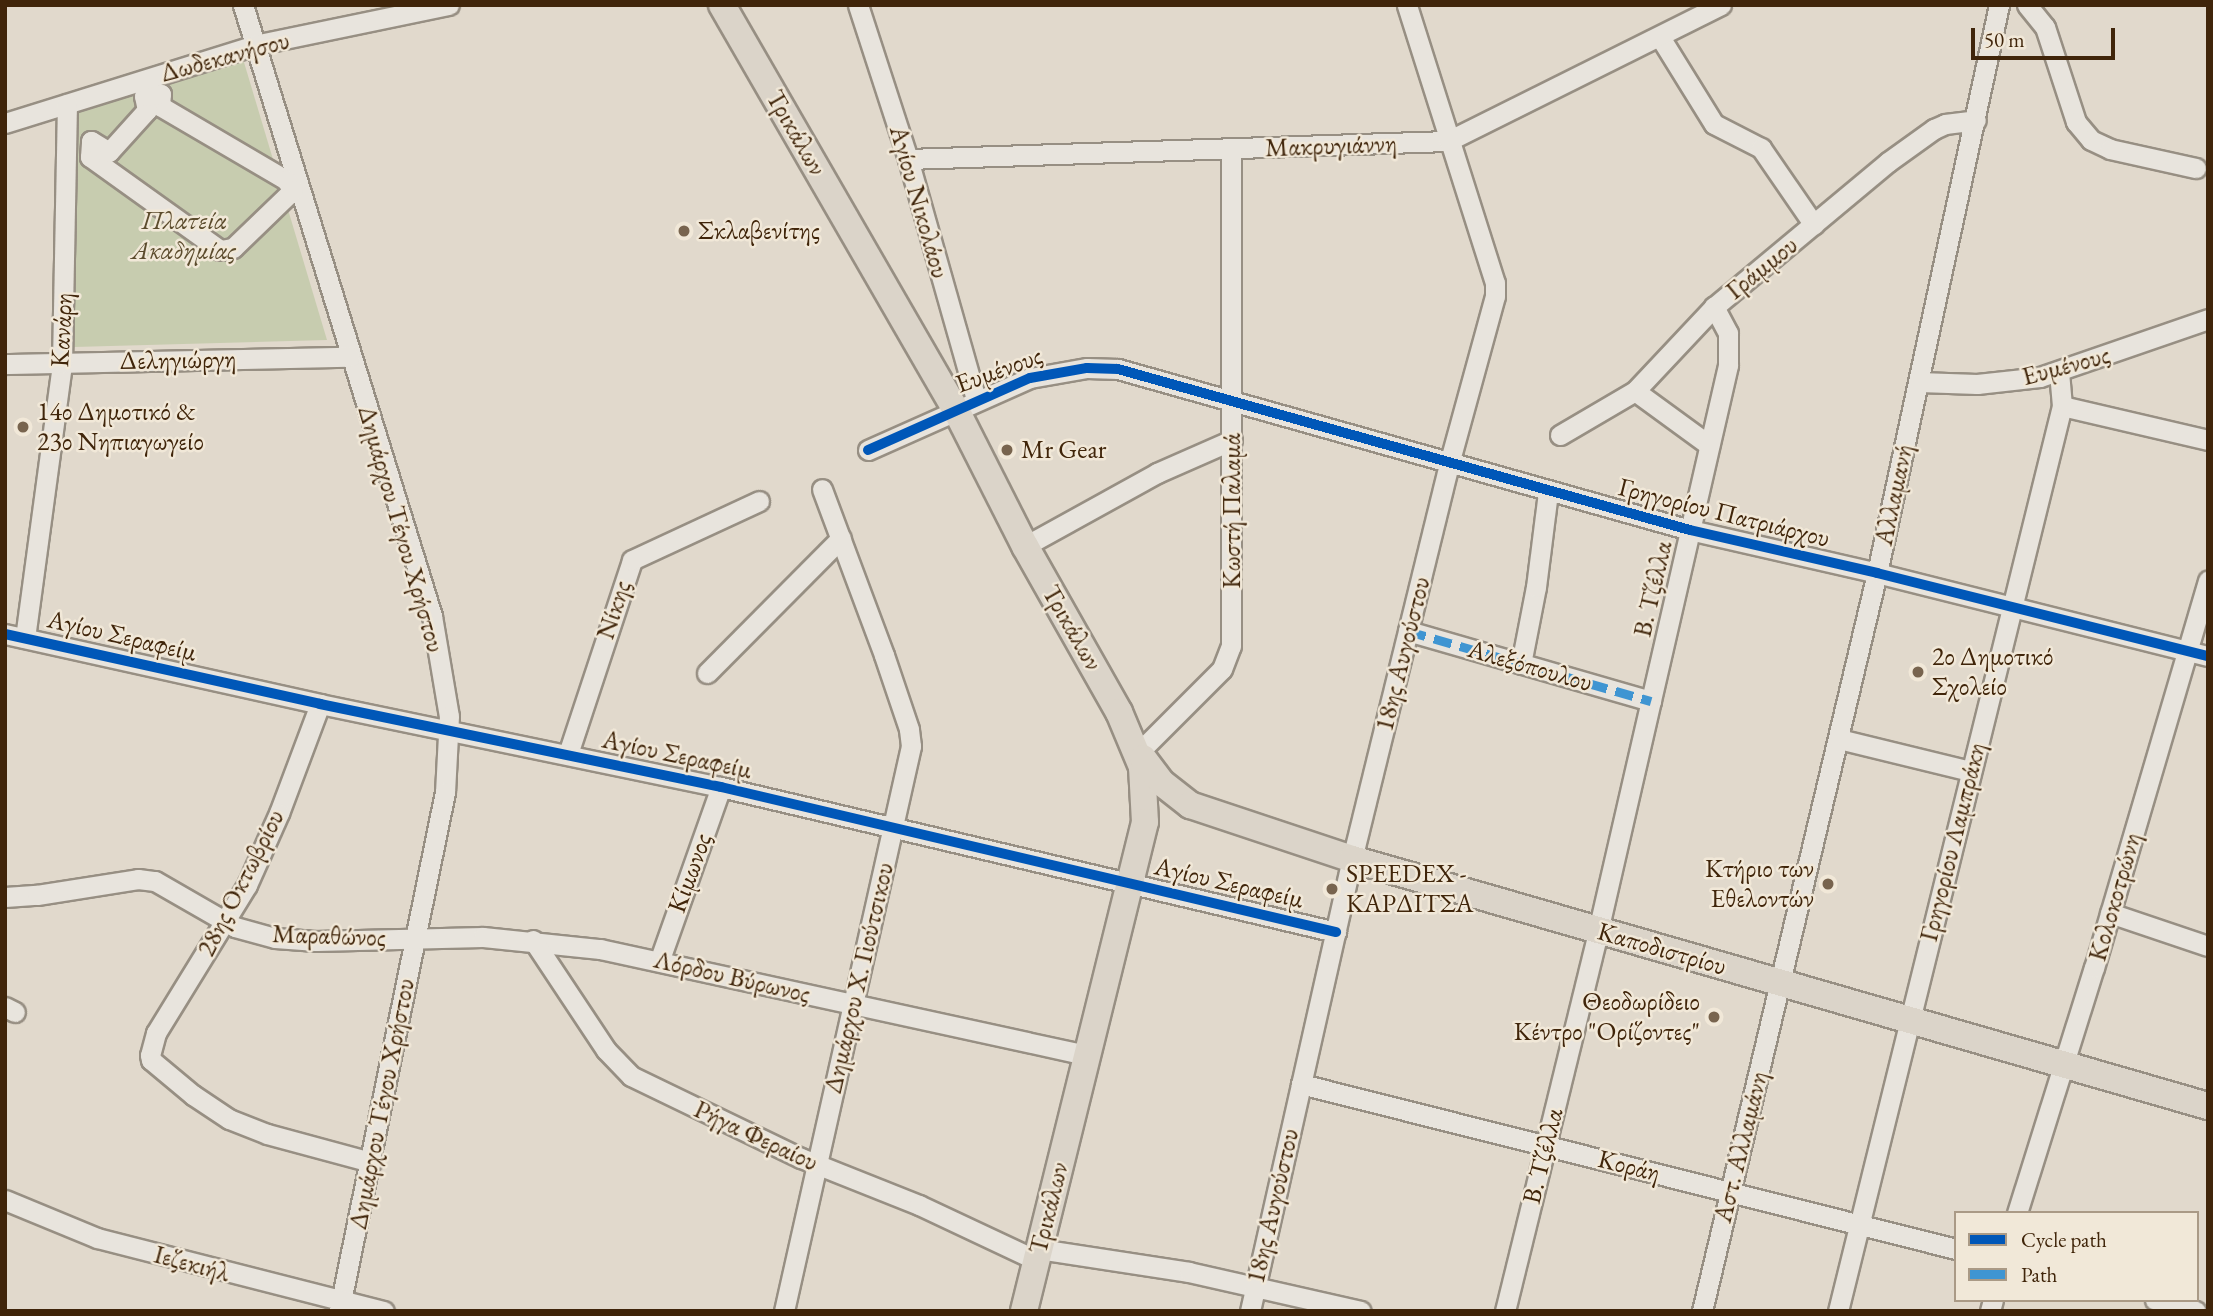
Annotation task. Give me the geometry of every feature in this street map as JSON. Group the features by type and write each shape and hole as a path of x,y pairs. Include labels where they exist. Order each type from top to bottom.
{"main road":[{"name":"Τρικάλων","path":"722,5 966,405 1025,547 1139,752 1146,794 1145,822 1024,1311"},
{"name":"Καποδιστρίου","path":"1139,752 1162,783 1190,805 1352,859 2208,1106"},
{"path":"1145,822 1161,812 1190,805"}],"street":[{"name":"Δημάρχου Τέγου Χρήστου","path":"243,5 432,616 450,730 445,792 340,1306"},
{"name":"Δωδεκανήσου","path":"5,123 255,46 449,5"},
{"name":"Αγίου Νικολάου","path":"858,5 908,159 966,405"},
{"name":"18ης Αυγούστου","path":"1250,1311 1352,859 1495,289 1407,5"},
{"name":"Μακρυγιάννη","path":"908,159 1448,141 1721,5"},
{"name":"Αλλαμανή","path":"1782,983 1877,573 1999,5"},
{"path":"2027,5 2045,27 2076,121 2091,140 2110,149 2196,168"},
{"path":"1660,37 1714,124 1761,148 1814,225"},
{"path":"161,94 160,106 286,180 293,190 233,248 220,250 90,157 91,141 109,152 147,110 144,96 161,94"},
{"name":"Κανάρη","path":"25,638 62,363 67,104"},
{"name":"Γράμμου","path":"1560,435 1635,391 1714,307 1888,162 1934,129 1957,121 1976,120"},
{"name":"Κωστή Παλαμά","path":"1139,752 1216,676 1230,656 1233,440 1231,150"},
{"name":"Β. Τζέλλα","path":"1505,1311 1598,931 1728,365 1728,333 1714,307"},
{"name":"Ευμένους","path":"1919,382 2000,382 2059,372 2208,319"},
{"name":"Δεληγιώργη","path":"5,364 350,357"},
{"name":"Ευμένους","path":"868,450 1042,374 1100,368 1118,369 1233,403"},
{"name":"Γρηγορίου Λαμπράκη","path":"1838,1311 2062,406 2059,372"},
{"path":"1635,391 1709,444"},
{"name":"Γρηγορίου Πατριάρχου","path":"1233,403 1690,530 1877,573 2208,656"},
{"path":"2062,406 2208,440"},
{"path":"1025,547 1157,473 1233,440"},
{"name":"Δημάρχου Χ. Γιούτσικου","path":"784,1311 909,755 909,729 822,489"},
{"path":"1521,664 1536,587 1548,492"},
{"name":"Νίκης","path":"568,754 629,563 641,553 759,501"},
{"path":"707,673 841,538"},
{"name":"Κολοκοτρώνη","path":"2018,1211 2110,913 2208,580"},
{"name":"Αλεξόπουλου","path":"1408,631 1651,701"},
{"name":"Αγίου Σεραφείμ","path":"5,634 320,704 721,787 1336,932"},
{"name":"28ης Οκτωβρίου","path":"320,704 279,813 225,923 156,1033 150,1055 151,1060 193,1095 229,1119 267,1134 371,1162"},
{"path":"1839,739 1970,771"},
{"name":"Κίμωνος","path":"660,959 721,787"},
{"name":"Μαραθώνος","path":"5,897 37,895 138,879 155,881 225,923 254,933 296,941 415,937"},
{"path":"2110,913 2208,946"},
{"name":"Λόρδου Βύρωνος","path":"415,937 533,940 660,959 852,1005 1086,1055"},
{"name":"Ρήγα Φεραίου","path":"533,940 606,1050 631,1076 817,1164 1037,1255 1131,1262 1361,1311"},
{"name":"Αστ. Αλλαμάνη","path":"1702,1311 1782,983"},
{"name":"Κοράη","path":"1301,1084 1954,1248"},
{"name":"Ιεζεκιήλ","path":"5,1200 97,1238 340,1306 384,1311"},
{"path":"2161,1302 2196,1311"}],"green space":[{"name":"Πλατεία Ακαδημίας","path":"243,59 327,340 74,347 79,112"}],"marked path":[{"path":"1408,631 1651,701"}],"cycle path":[{"path":"868,450 1030,378 1087,368 1118,369 1690,530 1877,573 2208,656"},
{"path":"5,634 320,704 721,787 1336,932"}],"place":[{"name":"Σκλαβενίτης","path":"684,231"},
{"name":"14ο Δημοτικό & 23ο Νηπιαγωγείο","path":"23,427"},
{"name":"Mr Gear","path":"1007,450"},
{"name":"2ο Δημοτικό Σχολείο","path":"1918,672"},
{"name":"Κτήριο των Εθελοντών","path":"1828,884"},
{"name":"SPEEDEX - ΚΑΡΔΙΤΣΑ","path":"1332,889"},
{"name":"Θεοδωρίδειο Κέντρο \"Ορίζοντες\"","path":"1714,1017"}]}
